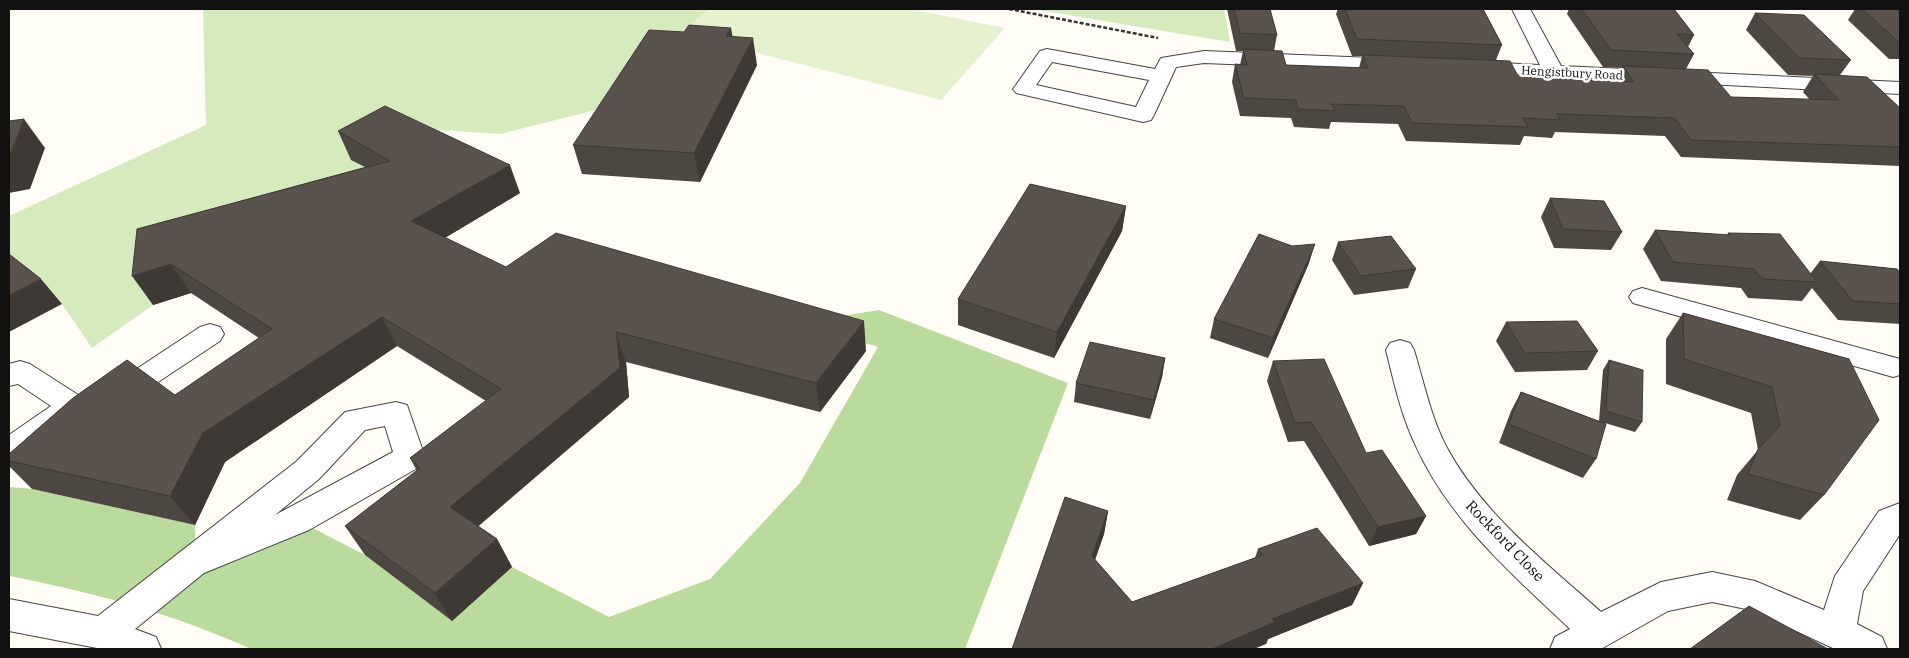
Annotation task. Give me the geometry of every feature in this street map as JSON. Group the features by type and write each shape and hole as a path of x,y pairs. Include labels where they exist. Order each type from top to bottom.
{"street":[{"path":"1521,9 1554,72"},
{"path":"1161,76 1047,55 1023,89 1143,115 1168,62 1204,57 1413,65"},
{"name":"Hengistbury Road","path":"1453,67 1900,88"},
{"path":"1642,297 1898,375"},
{"path":"9,451 73,406 139,381 210,334"},
{"name":"Rockford Close","path":"1400,350 1415,402 1434,454 1457,489 1481,520 1599,633"},
{"path":"9,376 20,371 73,406"},
{"path":"103,633 196,561 308,470 356,420 396,413 410,457 297,520 196,561"},
{"path":"1837,632 1847,587 1891,521 1900,516"},
{"path":"1568,649 1661,597 1712,587 1755,596 1837,632 1869,649"},
{"path":"14,622 103,633 143,649"}],"path":[{"path":"1009,9 1186,44 1204,57"}],"green space":[{"path":"203,9 710,9 679,33 627,102 500,134 410,128 394,184 157,258 153,305 92,348 62,304 9,264 9,216 206,125"},
{"path":"710,9 910,9 1005,28 941,100 679,33"},
{"path":"1032,9 1224,9 1230,42"},
{"path":"879,310 1068,383 965,649 251,649 222,636 132,605 71,589 9,576 9,487 32,489 195,525 196,560 297,520 365,555 452,621 512,567 609,617 710,579 800,483 878,347 831,333 842,316"}],"building":[{"path":"1234,9 1270,9 1277,35 1240,33"},
{"path":"1345,9 1483,9 1502,45 1357,39"},
{"path":"1582,9 1674,9 1694,35 1677,34 1694,54 1611,50"},
{"path":"1862,9 1900,9 1900,43"},
{"path":"1755,13 1804,15 1851,60 1799,58"},
{"path":"689,25 731,28 726,36 753,38 694,153 573,145 649,30 684,32"},
{"path":"1243,49 1282,51 1286,65 1368,68 1363,55 1510,61 1518,76 1543,78 1634,82 1623,66 1708,70 1731,97 1839,100 1814,74 1867,77 1900,108 1900,147 1691,140 1675,118 1557,114 1560,120 1523,118 1528,127 1412,123 1404,106 1332,104 1335,111 1298,109 1296,100 1244,98 1235,64 1247,65"},
{"path":"385,106 510,165 411,221 506,267 556,233 864,321 816,383 616,332 620,368 450,507 497,539 435,593 345,526 420,468 410,458 501,389 382,317 203,433 170,496 9,461 9,454 73,398 127,360 175,395 272,329 171,264 132,276 137,229 390,161 338,131"},
{"path":"24,119 9,157 9,121"},
{"path":"1030,184 1126,206 1057,332 958,299"},
{"path":"1550,198 1604,201 1622,232 1563,229"},
{"path":"1655,230 1730,235 1728,233 1780,234 1817,282 1762,279 1754,269 1673,262"},
{"path":"1259,234 1292,246 1315,244 1273,338 1214,319"},
{"path":"1391,236 1416,269 1361,276 1338,242"},
{"path":"9,254 41,279 9,295"},
{"path":"1820,261 1897,269 1900,273 1900,304 1853,301"},
{"path":"1683,313 1849,359 1879,420 1824,495 1748,474 1758,449 1780,426 1772,387 1684,359"},
{"path":"1577,321 1598,351 1525,353 1506,322"},
{"path":"1090,342 1165,358 1154,400 1076,383"},
{"path":"1324,359 1366,453 1382,450 1426,516 1378,527 1311,422 1295,423 1273,361"},
{"path":"1609,360 1643,370 1642,422 1606,411"},
{"path":"1521,392 1606,424 1596,459 1509,424"},
{"path":"1065,497 1108,511 1092,556 1132,602 1263,555 1258,549 1317,528 1363,583 1272,619 1275,622 1212,649 1012,649"},
{"path":"1749,606 1828,649 1690,649"}]}
